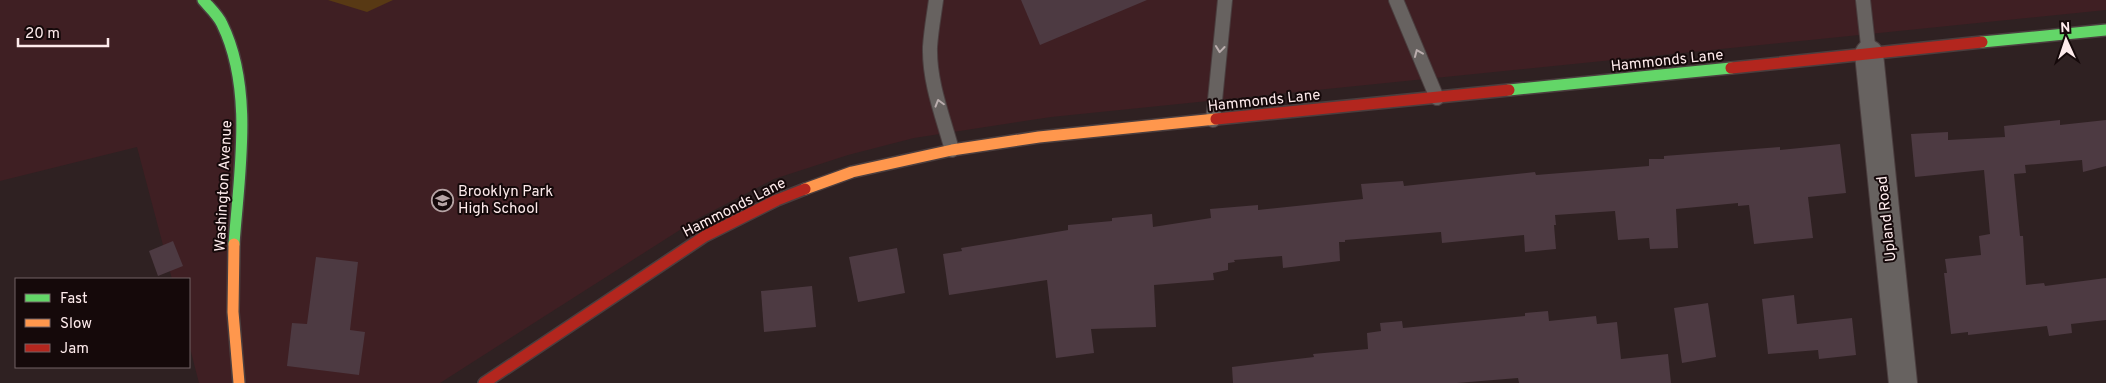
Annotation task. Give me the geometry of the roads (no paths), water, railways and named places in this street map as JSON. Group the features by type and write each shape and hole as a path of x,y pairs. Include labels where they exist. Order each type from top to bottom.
{"street":[{"name":"Washington Avenue","path":"203,0 211,6 230,39 240,83 243,119 233,269 234,326 239,383"},
{"name":"Hammonds Lane","path":"484,383 705,236 776,200 852,172 952,150 1039,137 2106,30"},
{"name":"Upland Road","path":"1869,54 1903,383"}],"lane":[{"path":"936,0 930,46 931,68 935,91 952,150"},
{"path":"1213,120 1225,0"},
{"path":"1396,0 1437,98"},
{"path":"1863,0 1869,54"}],"place":[{"name":"Brooklyn Park High School","path":"442,200"}]}
